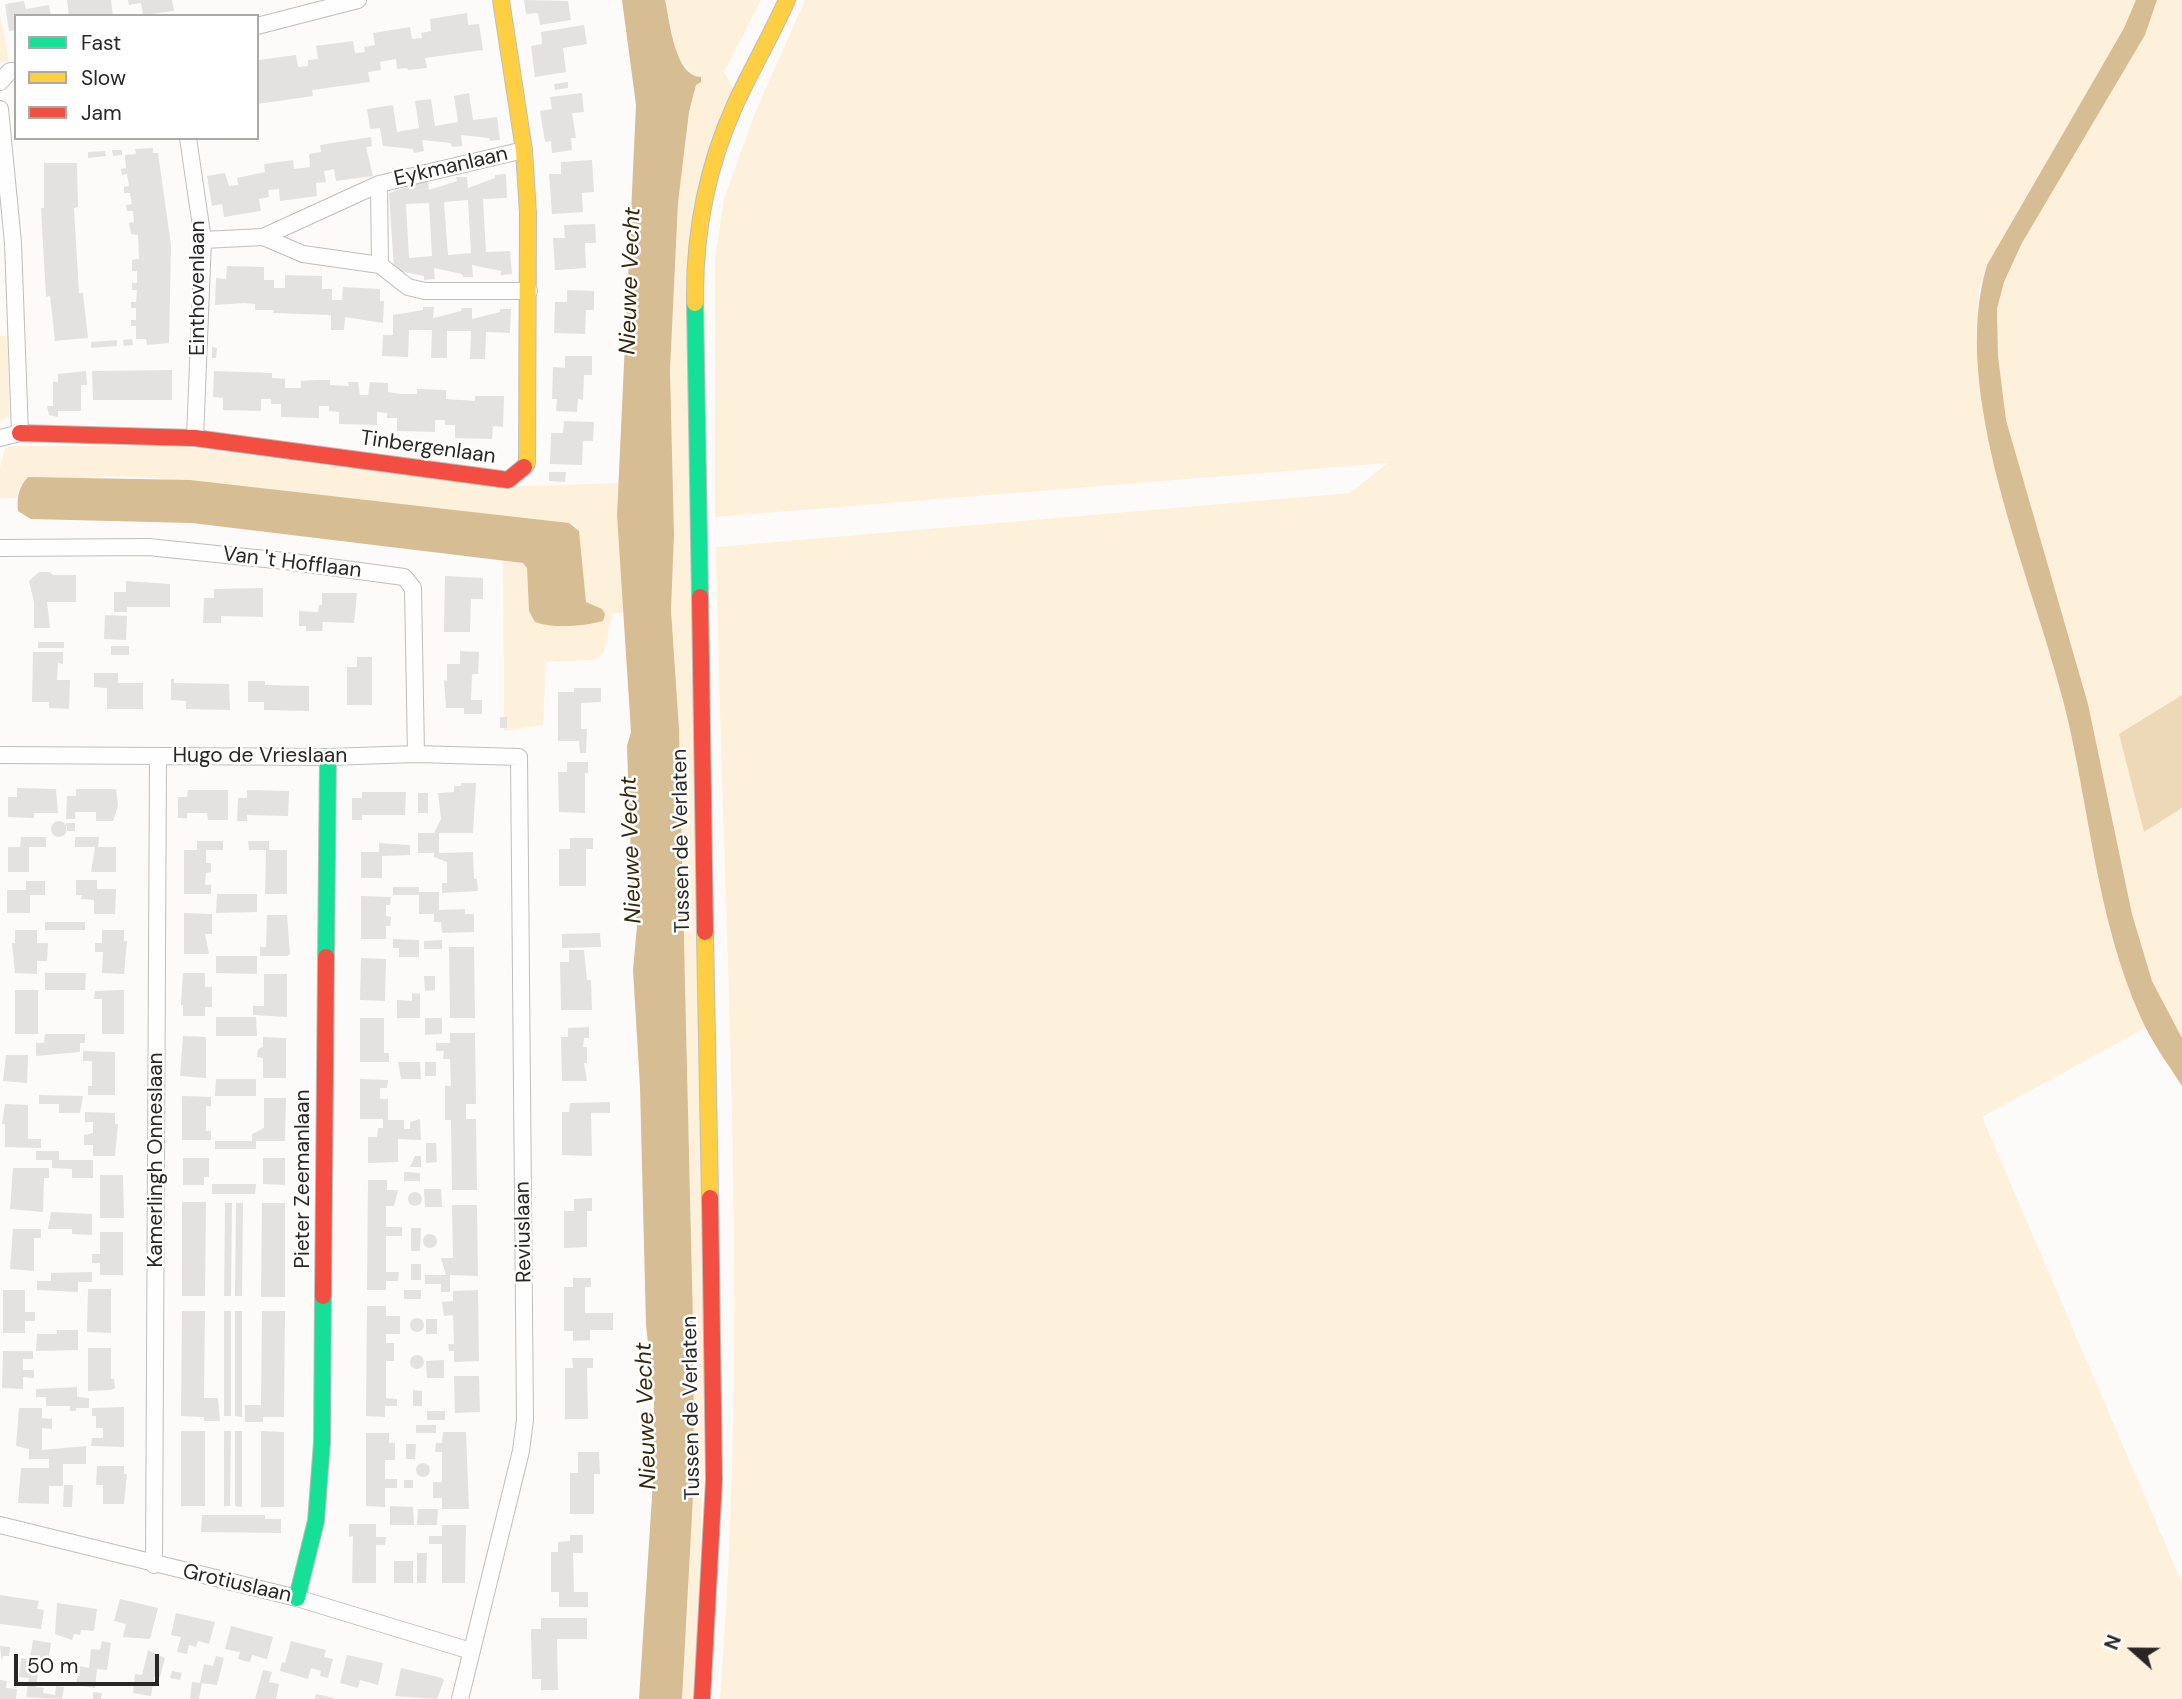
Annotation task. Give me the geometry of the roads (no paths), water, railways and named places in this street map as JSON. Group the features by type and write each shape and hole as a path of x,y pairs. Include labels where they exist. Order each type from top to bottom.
{"street":[{"path":"259,25 359,0"},
{"name":"Tinbergenlaan","path":"20,433 195,438 508,480 518,474 527,463 529,290 524,150 501,0"},
{"name":"Tussen de Verlaten","path":"702,1699 714,1480 695,275 700,223 718,150 735,104 787,0"},
{"path":"0,108 13,243 20,433 0,438"},
{"name":"Einthovenlaan","path":"188,140 203,240 195,438"},
{"name":"Eykmanlaan","path":"203,240 263,237 379,184 524,150"},
{"name":"Eykmanlaan","path":"263,237 303,254 380,265 379,184"},
{"path":"380,265 408,287 425,291 529,290"},
{"name":"Van 't Hofflaan","path":"0,548 148,547 404,577 413,588 416,754"},
{"name":"Hugo de Vrieslaan","path":"0,755 328,757 416,754 519,757"},
{"name":"Kamerlingh Onneslaan","path":"154,1565 158,756"},
{"name":"Pieter Zeemanlaan","path":"297,1598 316,1521 322,1442 328,757"},
{"name":"Reviuslaan","path":"460,1699 521,1451 525,1419 519,757"},
{"name":"Grotiuslaan","path":"0,1525 297,1598 471,1651"}],"water":[{"name":"Nieuwe Vecht","path":"622,0 665,0 679,57 692,74 701,77 701,82 696,85 689,112 678,203 670,370 674,535 671,610 679,729 693,1323 694,1478 682,1699 639,1699 654,1465 654,1397 646,1325 640,1087 633,970 637,926 632,889 627,746 631,732 617,515 636,105"},
{"path":"2136,0 2157,0 2145,35 2022,243 2004,282 1997,309 1998,356 2006,420 2088,704 2132,914 2152,981 2182,1038 2182,1086 2145,1027 2114,941 2095,862 2064,704 1999,485 1986,427 1978,370 1978,316 1987,265 2124,28"},
{"path":"28,477 190,480 569,523 579,531 586,602 602,609 605,614 603,621 578,625 551,626 535,622 529,611 527,568 523,563 192,523 31,519 18,511 19,493"}]}
